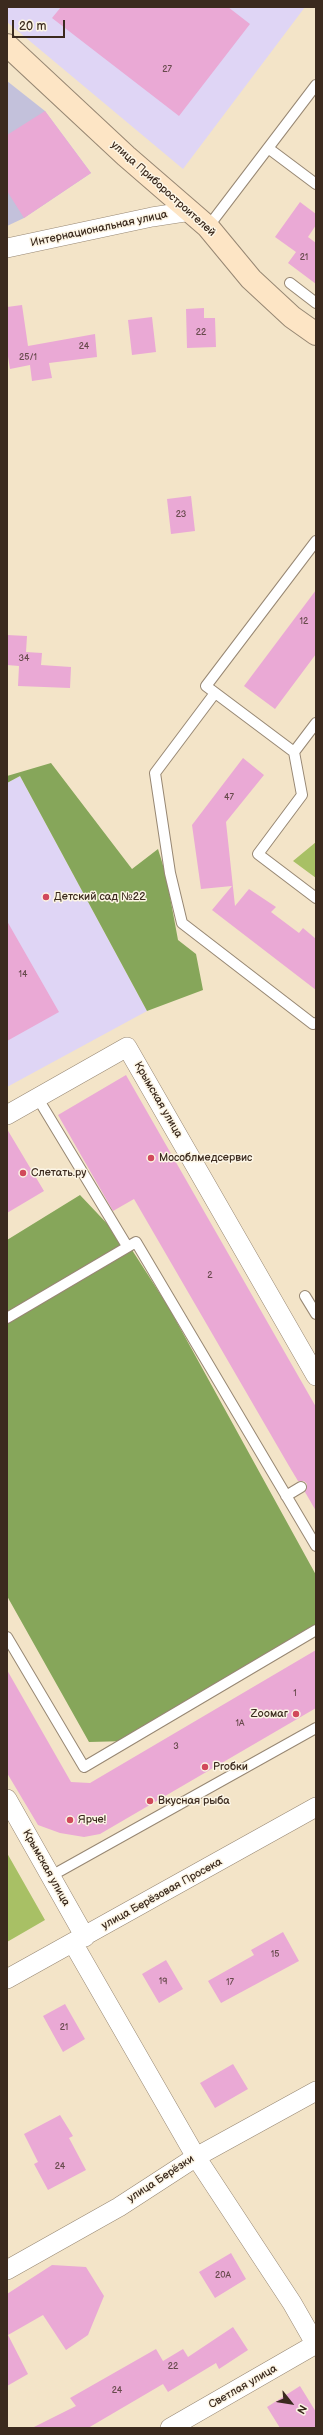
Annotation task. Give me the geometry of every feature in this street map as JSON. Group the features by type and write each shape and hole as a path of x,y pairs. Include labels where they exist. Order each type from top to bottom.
{"street":[{"name":"улица Приборостроителей","path":"7,45 126,156 208,227 252,280 292,317 316,334"},
{"name":"Интернациональная улица","path":"7,248 152,217 190,211"},
{"name":"Крымская улица","path":"7,1115 127,1047 316,1376"},
{"name":"Крымская улица","path":"7,1799 51,1876 79,1940 196,2157 292,2302 316,2344"},
{"name":"улица Берёзовая Просека","path":"7,1980 316,1807"},
{"name":"улица Берёзки","path":"7,2270 119,2207 196,2157 316,2091"},
{"name":"Светлая улица","path":"170,2428 316,2344"}],"lane":[{"path":"208,227 316,85"},
{"path":"268,148 316,184"},
{"path":"290,283 316,303"},
{"path":"316,541 206,686 294,752 302,795 258,854 316,898"},
{"path":"216,693 155,773 170,873 182,923 313,1024 316,1024"},
{"path":"294,752 316,723"},
{"path":"37,1097 127,1246"},
{"path":"7,1318 136,1242 316,1546"},
{"path":"305,1296 316,1314"},
{"path":"286,1496 301,1487"},
{"path":"7,1637 84,1767 316,1630"},
{"path":"51,1876 316,1728"}],"shaded area":[{"path":"7,7 305,7 183,169 7,22"},
{"path":"7,81 45,111 91,173 24,218 7,226"},
{"name":"Детский сад №22","path":"20,776 147,1011 7,1087 7,783"}],"green space":[{"path":"51,763 132,869 158,849 166,875 178,940 196,954 203,990 147,1011 20,776 7,783 7,776"},
{"path":"316,842 316,878 293,861"},
{"path":"80,1195 132,1250 168,1306 316,1575 316,1626 128,1741 89,1742 7,1596 7,1240"},
{"path":"7,1853 45,1920 7,1942"}],"building":[{"path":"61,7 228,7 250,24 179,116 52,18"},
{"path":"45,111 91,173 24,218 7,191 7,135"},
{"path":"300,202 316,214 316,225 308,237 316,243 316,284 288,263 296,252 275,237"},
{"path":"22,305 28,346 95,334 97,357 49,363 52,378 32,381 30,365 10,369 7,350 7,307"},
{"path":"204,308 204,318 215,318 216,347 187,348 186,309"},
{"path":"152,317 156,352 132,355 128,320"},
{"path":"191,496 195,531 171,534 167,499"},
{"path":"316,590 316,654 275,709 244,686"},
{"path":"7,635 27,636 26,652 42,653 41,665 71,667 70,688 18,686 19,666 7,665"},
{"path":"243,758 264,775 226,822 235,906 249,889 276,907 271,912 299,933 303,928 316,939 316,990 212,910 232,886 201,889 192,825"},
{"path":"7,921 59,1012 7,1041"},
{"path":"126,1075 316,1407 316,1511 305,1492 307,1484 304,1481 298,1481 134,1199 113,1211 58,1115"},
{"path":"7,1129 44,1191 7,1213"},
{"path":"316,1650 316,1708 100,1834 84,1837 60,1833 38,1825 7,1773 7,1670 71,1782 90,1783"},
{"path":"283,1932 299,1961 221,2003 208,1981 254,1955 251,1950"},
{"path":"166,1960 183,1989 159,2003 142,1974"},
{"path":"65,2004 85,2039 63,2052 43,2016"},
{"path":"233,2064 248,2089 215,2108 200,2083"},
{"path":"60,2115 73,2136 69,2138 86,2170 48,2190 34,2164 38,2162 24,2134"},
{"path":"231,2253 246,2279 215,2298 199,2272"},
{"path":"52,2265 86,2267 104,2296 88,2335 66,2350 43,2315 8,2335 28,2374 7,2386 7,2294"},
{"path":"233,2327 248,2350 219,2369 216,2363 168,2392 163,2384 88,2428 32,2428 76,2406 70,2398 156,2349 163,2361 183,2349 188,2357"},
{"path":"300,2386 316,2412 316,2428 280,2428 267,2407"}],"place":[{"name":"Детский сад №22","path":"46,897"},
{"name":"Мособлмедсервис","path":"151,1158"},
{"name":"Слетать.ру","path":"23,1173"},
{"name":"Zooмаг","path":"296,1714"},
{"name":"Proбки","path":"205,1767"},
{"name":"Вкусная рыба","path":"150,1801"},
{"name":"Ярче!","path":"70,1820"}]}
